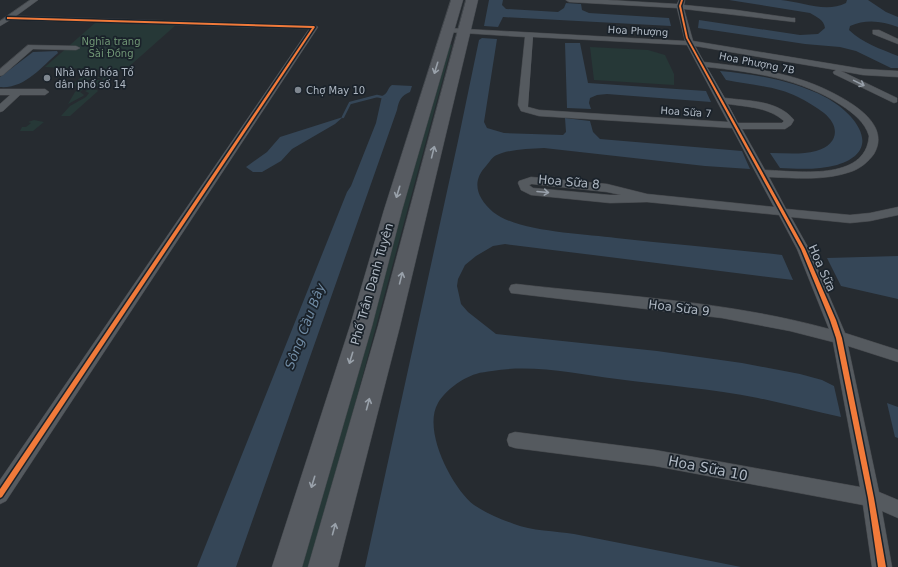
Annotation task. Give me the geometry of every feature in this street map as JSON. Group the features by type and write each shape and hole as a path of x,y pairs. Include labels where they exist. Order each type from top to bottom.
{"main road":[{"name":"Phố Trần Danh Tuyên","path":"324,567 389,326 456,31 457,0"},
{"name":"Phố Trần Danh Tuyên","path":"287,567 361,326 393,210 456,31 472,0"}],"street":[{"path":"4,21 35,0"},
{"path":"569,0 681,3 718,10 792,20"},
{"name":"Hoa Sữa","path":"681,3 683,24 690,43 803,249 839,338 871,498 882,567"},
{"path":"0,495 314,27 4,21"},
{"name":"Hoa Phượng","path":"456,31 529,36 690,43 719,46 863,72 898,74"},
{"path":"876,32 898,42"},
{"name":"Hoa Sữa 7","path":"529,36 523,106 524,109 533,112 774,128 785,126 789,120 783,113 766,106 723,101"},
{"path":"0,73 31,47 76,48"},
{"name":"Hoa Phượng 7B","path":"701,64 758,72 812,86 845,104 859,114 870,126 874,136 873,146 868,155 860,163 848,169 833,173 762,173"},
{"path":"824,66 896,102"},
{"path":"863,72 896,102"},
{"path":"0,92 45,92"},
{"path":"0,109 18,92"},
{"name":"Hoa Sữa 8","path":"647,198 610,199 531,191 525,188 523,183 531,180 607,188 647,198 850,219 870,217 898,211"},
{"name":"Hoa Sữa 9","path":"516,289 704,311 790,325 898,356"},
{"name":"Hoa Sữa 10","path":"515,440 655,458 871,498 898,509"}],"green space":[{"name":"Nghĩa trang Sài Đồng","path":"137,22 177,24 124,71 45,67 95,23"},
{"path":"448,44 452,45 311,567 301,567"},
{"path":"590,47 648,50 665,55 674,74 674,85 594,80"},
{"path":"86,73 96,73 82,86 72,85"},
{"path":"107,73 111,76 100,83 103,84 100,86 103,87 94,86 85,88 80,92 84,95 83,96 68,104 75,92 81,87 97,84 98,83 92,83 95,80 102,80 103,78 97,78"},
{"path":"90,89 98,91 70,116 61,116 70,106 86,97 89,93 85,91"},
{"path":"34,120 44,122 33,131 20,131 22,127 26,127 31,123 28,122"}],"water":[{"path":"489,0 503,0 502,5 506,9 558,12 564,8 566,3 581,4 582,10 589,13 669,18 671,26 503,17 498,27 484,26"},
{"path":"729,0 781,0 814,6 830,7 846,3 847,0 868,0 886,12 898,17 898,27 880,22 862,22 850,26 849,30 854,35 866,42 898,56 898,68 891,68 856,51 840,47 805,44 698,28 699,20 800,35 818,34 825,28 822,21 818,17 810,13"},
{"path":"482,38 497,39 484,122 487,128 504,133 563,135 566,132 565,118 590,121 593,132 600,139 742,151 750,169 705,166 544,148 523,149 499,154 491,160 481,172 477,184 478,190 487,207 493,212 504,219 518,224 552,231 782,255 793,280 505,244 493,246 476,256 465,265 458,279 457,286 461,304 468,312 496,334 657,351 742,363 800,374 822,380 834,386 841,417 741,395 570,372 539,369 507,369 478,373 471,376 449,390 441,398 434,414 434,428 442,458 457,486 465,497 474,505 493,516 521,526 574,534 741,567 365,567 479,40"},
{"path":"565,43 580,43 588,83 706,91 711,102 607,94 597,95 590,98 589,103 591,109 567,108"},
{"path":"57,51 58,53 25,81 9,87 0,87 0,77 33,52"},
{"path":"720,71 774,79 813,91 825,97 846,112 854,121 860,131 862,141 860,150 852,158 830,167 808,169 780,168 770,153 805,153 823,148 833,140 835,130 833,124 824,113 790,93 772,88 726,80"},
{"name":"Sông Cầu Bây","path":"392,85 412,86 410,92 402,97 399,104 236,567 197,567 376,123 382,96 386,94"},
{"path":"343,117 335,124 292,149 281,161 262,172 253,172 246,167 267,152 280,137"},
{"path":"898,256 898,299 841,286 827,258"},
{"path":"887,403 898,407 898,438 895,437"}],"waterway":[{"path":"343,117 350,103 377,96 386,98"}],"cycle path":[{"path":"682,0 680,6 687,38 803,249 833,320 839,338 871,498 882,567"},
{"path":"0,495 314,27 8,18"}],"place":[{"name":"Nhà văn hóa Tổ dân phố số 14","path":"47,78"},
{"name":"Chợ May 10","path":"298,90"}]}
